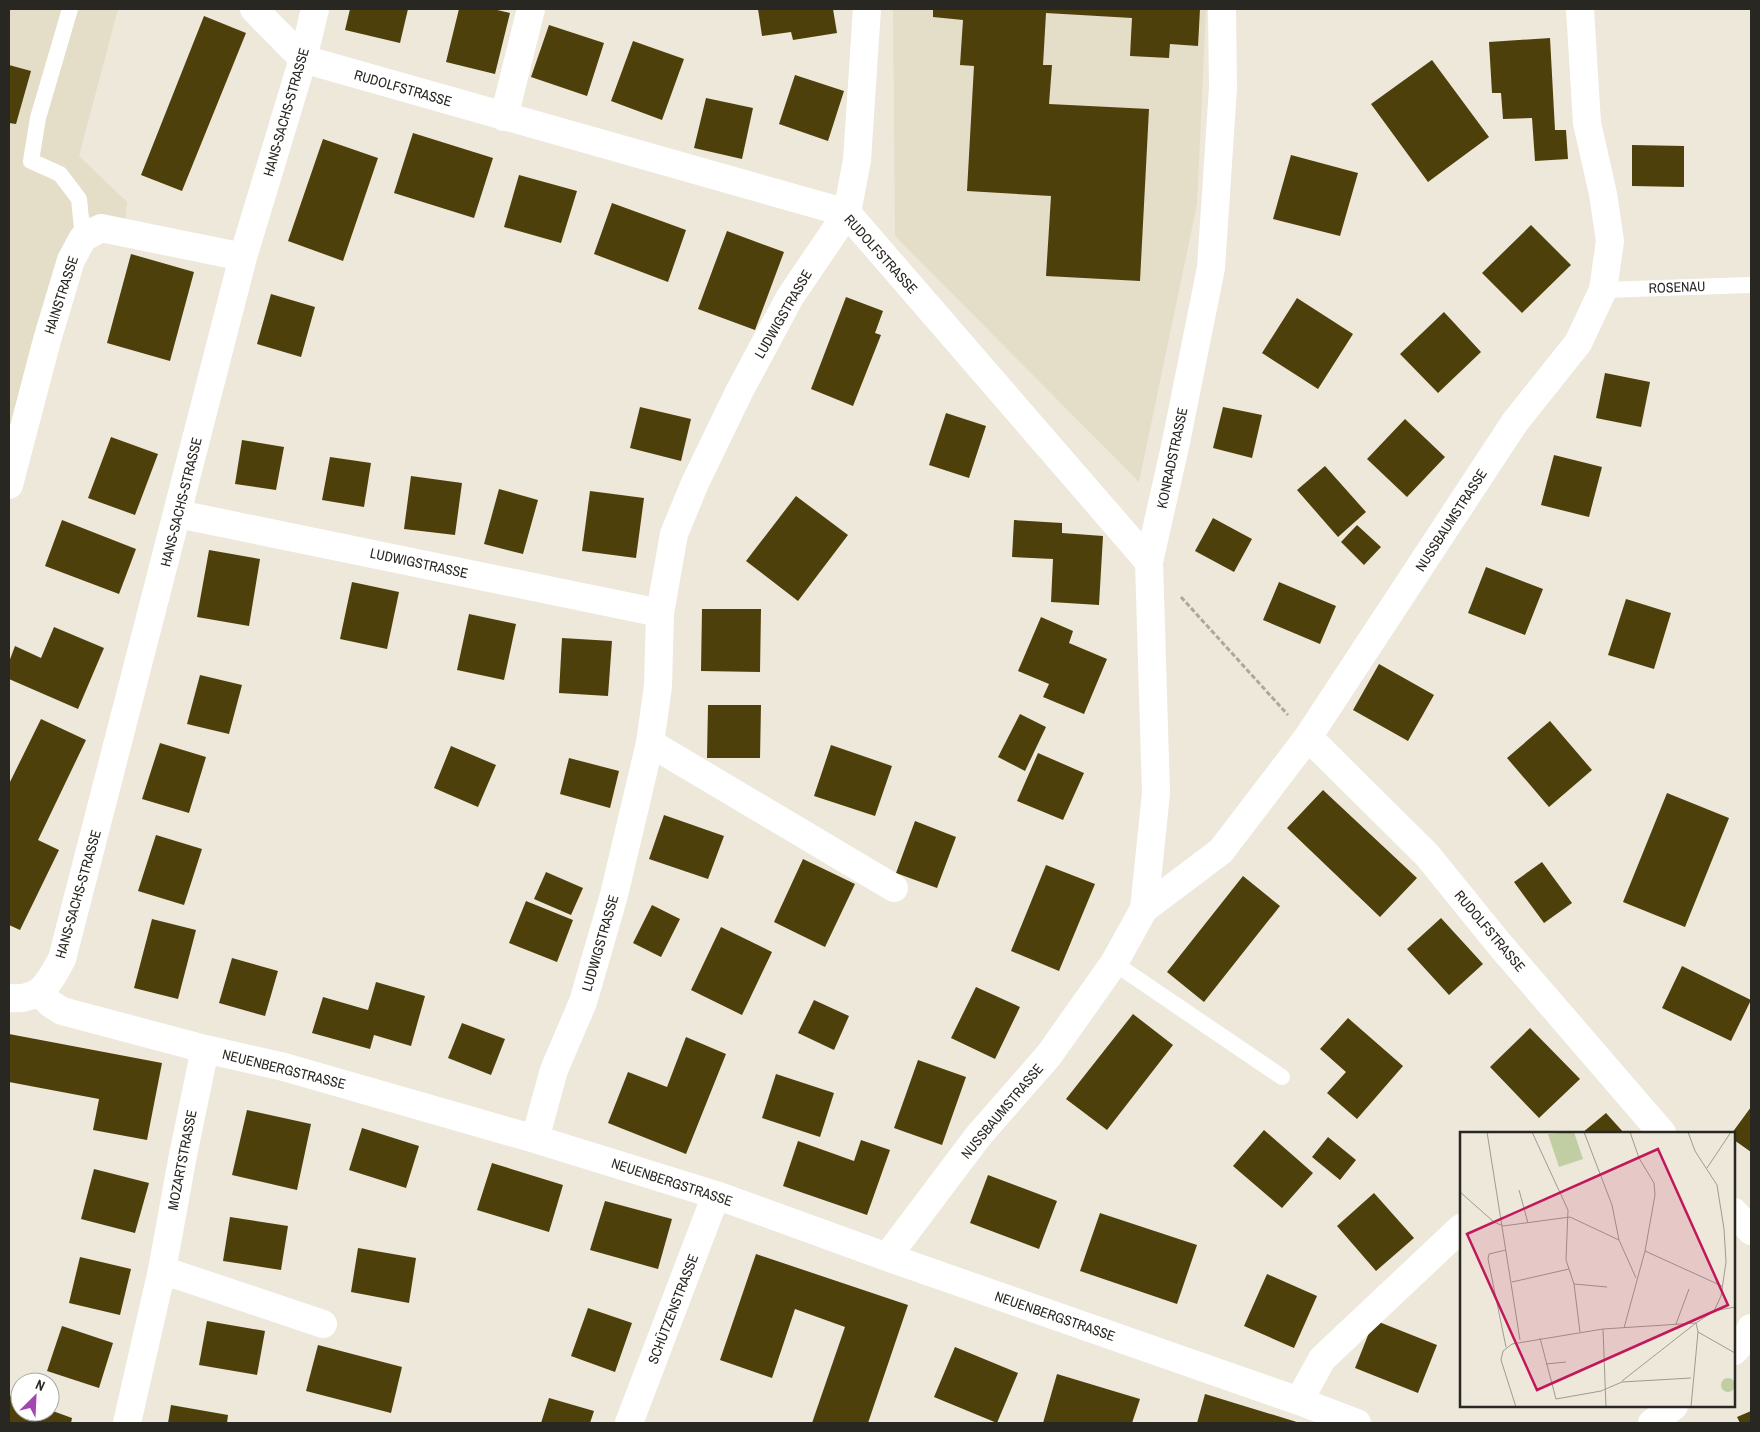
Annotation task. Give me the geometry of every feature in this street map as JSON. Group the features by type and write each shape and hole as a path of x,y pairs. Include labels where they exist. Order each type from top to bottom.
{"street":[{"path":"254,9 303,59"},
{"name":"HANS-SACHS-STRASSE","path":"39,992 53,976 62,959 244,257 303,59 315,9"},
{"path":"504,117 531,9"},
{"name":"LUDWIGSTRASSE","path":"535,1139 554,1070 583,1002 614,895 650,743 658,686 660,613 674,534 695,483 739,392 790,296 847,213 857,160 867,9"},
{"name":"KONRADSTRASSE","path":"1144,909 1156,793 1149,562 1176,442 1211,268 1223,88 1222,9"},
{"name":"NUSSBAUMSTRASSE","path":"887,1257 979,1135 1049,1055 1114,963 1144,909 1221,851 1308,737 1515,422 1578,343 1603,290 1610,241 1603,194 1587,123 1580,9"},
{"name":"RUDOLFSTRASSE","path":"303,59 847,213 1149,562"},
{"name":"HAINSTRASSE","path":"9,485 49,331 71,260 83,238 101,228 244,257"},
{"name":"LUDWIGSTRASSE","path":"178,514 660,613"},
{"name":"RUDOLFSTRASSE","path":"1308,737 1427,855 1500,945 1661,1132"},
{"path":"650,743 894,888"},
{"path":"9,998 22,999 39,992"},
{"name":"NEUENBERGSTRASSE","path":"39,992 51,1004 62,1011 204,1049 284,1067 535,1139 716,1195 887,1257 1300,1401 1357,1423"},
{"name":"MOZARTSTRASSE","path":"127,1423 162,1270 204,1049"},
{"name":"SCHÜTZENSTRASSE","path":"629,1423 716,1195"},
{"path":"1735,1213 1751,1231"},
{"path":"1300,1401 1322,1359 1460,1229"},
{"path":"162,1270 323,1324"},
{"path":"1735,1350 1751,1328"},
{"path":"1652,1423 1673,1407"}],"lane":[{"path":"70,9 38,118 31,161 60,174 79,199 83,238"},
{"name":"ROSENAU","path":"1603,290 1751,284"},
{"path":"1114,963 1282,1077"}],"path":[{"path":"1149,562 1308,737"}],"shaded area":[{"path":"9,9 118,9 79,156 127,202 125,224 80,214 9,443"},
{"path":"893,9 1206,9 1197,204 1139,482 895,236"}],"building":[{"path":"350,9 408,9 400,43 345,30"},
{"path":"459,9 493,9 510,13 495,74 446,62"},
{"path":"758,9 833,9 837,33 793,40 791,32 762,36"},
{"path":"933,9 1200,9 1198,46 1170,44 1169,58 1130,56 1132,18 1046,13 1043,65 1052,65 1049,104 1149,109 1140,281 1046,276 1051,196 967,191 974,66 960,65 963,20 933,17"},
{"path":"204,16 246,33 182,191 141,175"},
{"path":"549,25 604,43 587,96 531,77"},
{"path":"1550,38 1555,130 1566,130 1568,159 1535,161 1532,118 1503,119 1501,93 1492,93 1489,42"},
{"path":"633,41 684,59 662,120 611,101"},
{"path":"1432,60 1489,137 1428,182 1371,104"},
{"path":"9,65 31,71 16,124 9,123"},
{"path":"795,75 844,91 828,141 779,124"},
{"path":"706,98 753,108 742,159 694,148"},
{"path":"413,133 493,158 474,218 394,193"},
{"path":"323,139 378,158 343,261 288,241"},
{"path":"1632,145 1684,146 1684,187 1632,186"},
{"path":"1291,155 1358,173 1340,236 1273,219"},
{"path":"519,175 577,191 561,243 504,227"},
{"path":"612,203 686,230 668,282 594,254"},
{"path":"1531,225 1571,265 1522,313 1482,273"},
{"path":"727,231 784,252 755,330 698,309"},
{"path":"131,254 194,272 170,361 107,343"},
{"path":"271,294 315,307 301,357 257,344"},
{"path":"846,297 883,311 875,333 881,335 853,406 811,389"},
{"path":"1297,298 1353,334 1318,389 1262,353"},
{"path":"1444,312 1481,352 1438,393 1400,354"},
{"path":"1605,373 1650,382 1641,427 1596,418"},
{"path":"640,407 691,419 681,461 630,448"},
{"path":"1223,407 1262,415 1252,458 1213,448"},
{"path":"946,413 986,426 969,478 929,465"},
{"path":"1405,419 1445,457 1407,497 1367,459"},
{"path":"111,437 158,454 135,515 88,498"},
{"path":"242,440 284,447 276,490 235,484"},
{"path":"1554,455 1602,467 1589,517 1541,505"},
{"path":"330,457 371,463 364,507 322,500"},
{"path":"1325,466 1366,512 1338,537 1297,490"},
{"path":"411,476 462,483 455,535 404,529"},
{"path":"499,489 538,500 523,554 484,544"},
{"path":"590,491 644,498 636,558 582,551"},
{"path":"796,496 848,535 798,601 746,561"},
{"path":"1213,518 1252,539 1234,572 1195,551"},
{"path":"62,520 136,549 119,594 45,566"},
{"path":"1014,520 1062,523 1062,533 1103,536 1099,605 1051,602 1053,559 1012,557"},
{"path":"1357,525 1381,547 1364,565 1341,542"},
{"path":"209,550 260,559 249,626 197,617"},
{"path":"1486,567 1543,589 1525,635 1468,613"},
{"path":"352,582 399,592 387,649 340,639"},
{"path":"1279,582 1336,606 1320,644 1263,620"},
{"path":"1626,599 1671,613 1654,669 1608,655"},
{"path":"702,609 761,609 760,672 701,671"},
{"path":"469,614 516,624 504,680 457,670"},
{"path":"1041,617 1073,631 1069,643 1107,659 1084,714 1043,697 1049,684 1018,671"},
{"path":"54,627 104,648 78,709 9,679 9,662 15,646 41,658"},
{"path":"562,638 612,641 608,696 559,693"},
{"path":"1379,664 1434,695 1408,741 1353,710"},
{"path":"200,675 242,685 229,734 187,724"},
{"path":"708,705 761,705 760,758 707,758"},
{"path":"1020,714 1046,727 1025,771 998,757"},
{"path":"41,719 86,740 38,840 59,850 20,930 9,925 9,784"},
{"path":"1550,721 1592,770 1549,807 1507,758"},
{"path":"160,743 206,757 189,813 142,799"},
{"path":"831,745 892,766 875,816 814,796"},
{"path":"451,746 496,765 478,807 434,788"},
{"path":"1038,753 1084,773 1063,820 1017,801"},
{"path":"569,758 619,771 610,808 560,794"},
{"path":"1323,790 1417,878 1380,917 1287,828"},
{"path":"1667,793 1729,818 1685,927 1623,902"},
{"path":"664,815 724,836 708,879 649,859"},
{"path":"915,821 956,837 937,888 896,873"},
{"path":"156,835 202,849 184,905 138,891"},
{"path":"803,859 855,884 825,947 774,922"},
{"path":"1542,862 1572,903 1544,923 1514,882"},
{"path":"1046,865 1095,884 1059,971 1011,951"},
{"path":"546,872 583,888 571,915 534,899"},
{"path":"1243,876 1280,906 1204,1002 1167,972"},
{"path":"526,901 573,920 557,962 509,943"},
{"path":"652,905 680,919 661,957 633,943"},
{"path":"1441,918 1483,964 1449,995 1407,949"},
{"path":"152,919 196,930 178,999 134,988"},
{"path":"721,927 772,952 742,1015 691,990"},
{"path":"232,958 278,971 265,1016 219,1003"},
{"path":"1682,966 1751,1000 1731,1041 1662,1008"},
{"path":"376,982 425,996 411,1046 374,1035 370,1049 312,1033 323,997 368,1010"},
{"path":"976,987 1020,1007 995,1059 951,1038"},
{"path":"814,1000 849,1016 834,1050 798,1033"},
{"path":"1133,1014 1173,1045 1107,1130 1066,1099"},
{"path":"1348,1018 1403,1066 1357,1119 1327,1093 1346,1072 1320,1049"},
{"path":"462,1023 505,1039 491,1075 448,1058"},
{"path":"1530,1028 1580,1079 1539,1118 1490,1067"},
{"path":"9,1034 162,1063 147,1140 93,1130 99,1099 9,1082"},
{"path":"686,1037 726,1054 686,1154 608,1123 628,1072 667,1087"},
{"path":"918,1060 966,1077 942,1145 894,1128"},
{"path":"776,1074 834,1093 820,1137 762,1118"},
{"path":"1751,1107 1751,1152 1735,1141 1735,1132 1733,1132"},
{"path":"247,1110 311,1124 297,1190 232,1175"},
{"path":"1606,1113 1623,1132 1583,1132"},
{"path":"362,1128 419,1146 406,1188 349,1170"},
{"path":"1264,1130 1313,1173 1282,1208 1233,1166"},
{"path":"1328,1137 1356,1160 1340,1180 1312,1157"},
{"path":"861,1140 890,1150 867,1215 783,1186 798,1141 854,1161"},
{"path":"492,1163 563,1185 549,1232 477,1210"},
{"path":"94,1169 149,1183 135,1233 81,1219"},
{"path":"988,1175 1057,1201 1039,1249 970,1223"},
{"path":"1374,1193 1414,1238 1376,1271 1337,1226"},
{"path":"605,1201 672,1219 658,1269 590,1250"},
{"path":"1100,1213 1197,1245 1177,1304 1080,1271"},
{"path":"230,1217 288,1226 281,1270 223,1261"},
{"path":"358,1248 416,1258 409,1303 351,1292"},
{"path":"756,1254 908,1305 868,1423 812,1423 845,1327 795,1309 772,1378 720,1360"},
{"path":"80,1257 131,1269 120,1315 69,1303"},
{"path":"1267,1274 1317,1296 1294,1348 1244,1326"},
{"path":"588,1308 632,1323 615,1372 571,1356"},
{"path":"1374,1320 1437,1345 1418,1393 1355,1368"},
{"path":"207,1321 265,1331 257,1375 199,1365"},
{"path":"62,1326 113,1343 99,1388 60,1375 60,1372 47,1371"},
{"path":"318,1345 402,1367 391,1413 306,1391"},
{"path":"955,1347 1018,1373 997,1423 934,1397"},
{"path":"1057,1374 1140,1399 1132,1423 1043,1423"},
{"path":"1205,1394 1300,1423 1197,1423"},
{"path":"9,1395 10,1422 60,1422 60,1414 72,1418 71,1423 9,1423"},
{"path":"549,1398 594,1411 590,1423 541,1423"},
{"path":"171,1405 228,1415 227,1423 168,1423"},
{"path":"1751,1411 1751,1423 1740,1423 1737,1417"}]}
